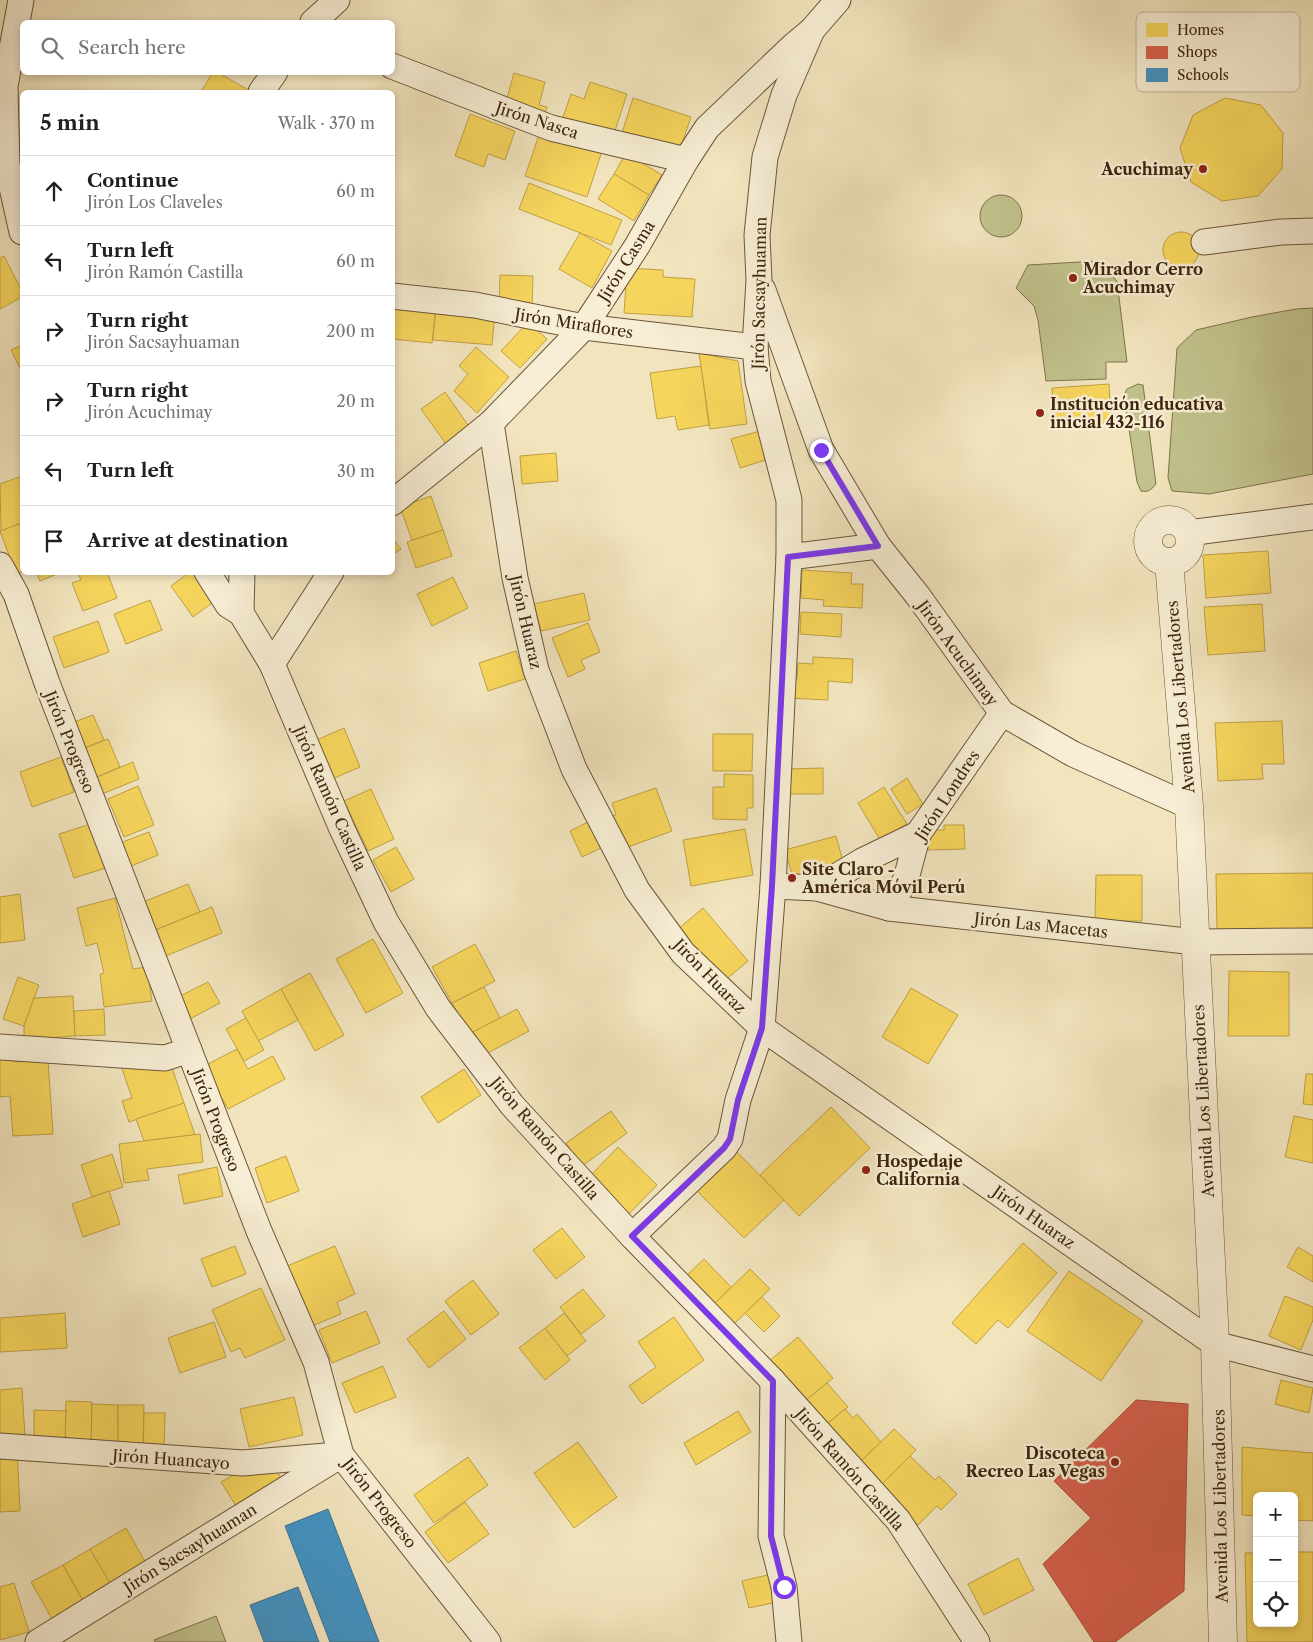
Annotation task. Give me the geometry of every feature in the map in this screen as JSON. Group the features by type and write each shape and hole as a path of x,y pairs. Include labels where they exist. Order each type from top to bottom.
{"street":[{"path":"20,223 7,165 5,86 21,0"},
{"path":"315,20 337,0"},
{"name":"Jirón Casma","path":"395,501 491,423 584,327 637,246 686,160 707,128 812,30 838,0"},
{"name":"Jirón Sacsayhuaman","path":"632,1236 717,1156 727,1143 762,1028 772,886 788,557 789,500 758,381 755,347 759,280 757,235 765,157 784,95 812,30"},
{"name":"Jirón Nasca","path":"395,67 551,128 686,160"},
{"path":"262,90 273,75"},
{"path":"1204,242 1281,232 1313,231"},
{"name":"Jirón Acuchimay","path":"759,280 821,450 878,546 918,596 1002,713 1073,754 1189,806"},
{"name":"Jirón Miraflores","path":"395,296 475,305 584,327 755,347"},
{"name":"Jirón Huaraz","path":"491,423 515,578 536,670 574,769 637,890 683,953 762,1028 1215,1344 1313,1369"},
{"path":"1188,533 1313,517"},
{"path":"1165,520 1175,521 1183,525 1188,533 1190,539 1188,550 1180,558 1169,562 1160,560 1153,555 1147,539 1150,530 1156,523 1165,520"},
{"path":"788,557 878,546"},
{"name":"Avenida Los Libertadores","path":"1169,562 1189,806 1215,1344 1223,1642"},
{"name":"Jirón Progreso","path":"0,565 16,594 46,683 259,1231 316,1362 341,1455 488,1642"},
{"name":"Jirón Ramón Castilla","path":"208,575 228,605 241,613 272,664 342,829 386,922 438,1008 512,1105 632,1236 773,1381 898,1520 977,1642"},
{"path":"241,613 242,575"},
{"path":"272,664 329,575"},
{"name":"Jirón Londres","path":"889,908 906,879 918,834 1002,713"},
{"path":"817,888 862,860 918,834"},
{"name":"Jirón Las Macetas","path":"772,886 817,888 889,908 1195,942 1313,941"},
{"path":"0,1047 165,1058 189,1050"},
{"path":"773,1381 771,1536 784,1587 789,1642"},
{"name":"Jirón Huancayo","path":"0,1446 243,1463 341,1455"},
{"name":"Jirón Sacsayhuaman","path":"38,1642 341,1455"}],"green space":[{"path":"1005,195 1013,198 1019,204 1022,216 1019,228 1013,234 997,237 989,234 983,228 980,212 983,204 989,198"},
{"path":"1097,261 1117,281 1127,362 1106,362 1106,379 1046,381 1038,320 1034,306 1016,288 1028,265"},
{"path":"1313,308 1313,474 1209,494 1172,491 1168,478 1177,348 1196,330 1252,317"},
{"path":"1138,384 1143,385 1156,484 1148,491 1141,491 1137,482 1124,395 1127,389"},
{"path":"216,1616 226,1642 155,1642 154,1640"}],"building: Homes":[{"path":"514,73 545,82 539,105 547,107 543,119 504,109"},
{"path":"211,75 222,75 248,90 202,90"},
{"path":"590,82 627,94 613,137 562,120 571,94 584,99"},
{"path":"633,98 691,117 678,155 621,136"},
{"path":"1225,98 1261,105 1283,133 1282,169 1258,196 1222,201 1191,182 1180,148 1193,115"},
{"path":"470,114 515,131 505,160 488,154 484,167 455,156"},
{"path":"17,134 20,134 20,155 17,155"},
{"path":"539,135 602,151 587,197 525,176"},
{"path":"626,153 662,175 649,195 614,174"},
{"path":"614,174 649,195 634,221 598,199"},
{"path":"529,183 622,220 611,245 519,209"},
{"path":"1181,232 1188,233 1194,237 1198,243 1198,257 1194,263 1188,267 1181,268 1174,267 1168,263 1164,257 1163,250 1164,243 1168,237 1174,233"},
{"path":"580,233 612,251 592,288 559,269"},
{"path":"4,256 20,287 20,298 0,309 0,258"},
{"path":"627,268 663,270 663,277 695,279 692,317 624,313"},
{"path":"500,275 533,276 532,306 499,306"},
{"path":"395,303 436,306 432,343 395,339"},
{"path":"436,306 495,312 492,345 433,340"},
{"path":"528,322 547,339 520,368 501,351"},
{"path":"20,346 20,368 11,350"},
{"path":"476,347 509,377 477,413 454,391 468,374 459,366"},
{"path":"699,353 738,361 747,424 710,429"},
{"path":"701,366 709,425 678,430 675,416 657,419 650,373"},
{"path":"1109,384 1111,423 1054,426 1052,388"},
{"path":"445,392 470,428 446,444 421,409"},
{"path":"760,431 769,459 740,468 731,439"},
{"path":"556,453 558,481 522,484 520,456"},
{"path":"20,477 20,524 1,531 0,484"},
{"path":"431,496 443,530 412,540 400,507"},
{"path":"20,524 20,573 16,574 0,531"},
{"path":"443,530 452,556 416,568 407,542"},
{"path":"395,542 401,549 395,553"},
{"path":"1268,551 1271,593 1206,598 1203,555"},
{"path":"802,570 852,573 851,584 863,584 862,608 823,606 824,600 801,598"},
{"path":"37,575 55,575 40,581"},
{"path":"79,575 108,575 117,598 83,611 72,583 81,580"},
{"path":"186,575 198,575 216,600 193,617 171,586"},
{"path":"453,577 468,608 432,626 417,594"},
{"path":"584,593 590,620 541,631 534,604"},
{"path":"150,600 162,630 126,644 114,614"},
{"path":"1262,604 1265,651 1208,655 1204,607"},
{"path":"801,612 842,614 841,637 800,634"},
{"path":"98,621 109,652 64,668 53,637"},
{"path":"588,623 600,652 581,660 585,669 568,677 552,638"},
{"path":"516,651 525,679 488,691 479,663"},
{"path":"813,657 853,659 852,683 828,681 828,700 787,698 788,679 797,679 798,663 813,664"},
{"path":"93,715 104,740 85,748 74,722"},
{"path":"1282,721 1284,764 1262,764 1263,779 1218,781 1215,723"},
{"path":"344,728 360,767 330,780 312,742"},
{"path":"713,734 753,734 752,771 713,771"},
{"path":"108,739 120,767 97,777 85,748"},
{"path":"61,757 74,792 32,807 20,772"},
{"path":"133,762 139,779 97,796 90,780"},
{"path":"823,768 823,794 785,794 785,769"},
{"path":"724,774 753,775 753,808 747,808 747,820 713,819 713,787 724,787"},
{"path":"907,778 923,804 907,814 891,789"},
{"path":"138,786 154,825 124,837 108,799"},
{"path":"884,787 907,824 898,829 900,832 882,843 858,803"},
{"path":"656,788 672,831 628,847 625,839 615,843 607,818 616,815 612,803"},
{"path":"371,789 394,839 368,851 344,801"},
{"path":"590,821 603,847 582,857 570,831"},
{"path":"94,823 109,867 74,878 59,834"},
{"path":"944,825 964,825 965,849 928,850 928,830 944,830"},
{"path":"745,829 753,875 691,886 683,840"},
{"path":"149,832 158,855 129,867 120,843"},
{"path":"836,836 844,865 793,878 785,850"},
{"path":"396,847 414,879 391,892 373,860"},
{"path":"1313,873 1313,932 1217,932 1216,874"},
{"path":"1096,875 1142,875 1142,921 1095,921"},
{"path":"188,884 200,912 153,931 141,903"},
{"path":"20,894 25,940 0,943 0,897"},
{"path":"115,898 133,969 147,967 152,1001 104,1007 100,974 104,973 97,943 86,946 77,908"},
{"path":"212,907 222,933 163,957 153,931"},
{"path":"703,908 748,961 722,983 677,930"},
{"path":"373,939 403,993 366,1013 336,959"},
{"path":"475,944 495,981 452,1003 432,967"},
{"path":"1229,971 1289,972 1289,1036 1228,1036"},
{"path":"310,973 344,1035 315,1051 281,989"},
{"path":"18,977 39,985 24,1026 3,1019"},
{"path":"208,982 220,1003 186,1021 174,999"},
{"path":"484,987 500,1018 470,1035 452,1003"},
{"path":"911,988 958,1015 928,1064 882,1037"},
{"path":"281,989 298,1020 258,1041 242,1011"},
{"path":"73,996 75,1036 24,1040 24,1026 34,998"},
{"path":"104,1009 105,1035 75,1036 74,1011"},
{"path":"517,1009 529,1031 486,1054 473,1032"},
{"path":"246,1018 264,1050 244,1061 226,1029"},
{"path":"237,1049 248,1069 273,1056 285,1079 228,1109 204,1066"},
{"path":"15,1052 15,1062 48,1060 53,1134 13,1136 10,1096 0,1097 0,1053"},
{"path":"120,1063 172,1068 184,1103 129,1122 122,1101 132,1098"},
{"path":"464,1069 481,1095 438,1123 421,1097"},
{"path":"1306,1074 1313,1074 1313,1105 1303,1104"},
{"path":"184,1103 195,1135 144,1141 136,1119"},
{"path":"831,1107 870,1148 799,1216 760,1175"},
{"path":"611,1111 627,1133 582,1166 566,1143"},
{"path":"1294,1116 1313,1120 1313,1163 1285,1157"},
{"path":"200,1134 203,1162 147,1169 149,1180 124,1183 119,1144"},
{"path":"618,1147 657,1185 627,1216 588,1178"},
{"path":"736,1151 784,1200 744,1238 696,1190"},
{"path":"112,1154 123,1187 92,1197 81,1165"},
{"path":"286,1156 299,1191 267,1203 255,1168"},
{"path":"217,1167 223,1196 184,1204 178,1175"},
{"path":"109,1191 120,1224 83,1237 72,1204"},
{"path":"562,1228 585,1257 556,1279 533,1250"},
{"path":"1023,1243 1057,1273 1008,1328 998,1320 976,1344 952,1323"},
{"path":"235,1246 246,1274 212,1287 201,1259"},
{"path":"335,1246 355,1294 337,1302 341,1314 312,1326 287,1266"},
{"path":"1298,1247 1313,1256 1313,1282 1287,1267"},
{"path":"704,1259 731,1287 711,1307 683,1279"},
{"path":"750,1269 770,1289 731,1327 711,1307"},
{"path":"1069,1271 1143,1321 1101,1381 1027,1331"},
{"path":"473,1280 499,1314 471,1335 445,1301"},
{"path":"261,1288 285,1340 245,1358 240,1348 231,1352 212,1310"},
{"path":"583,1289 605,1316 581,1334 560,1307"},
{"path":"1285,1296 1313,1307 1313,1320 1301,1350 1269,1336"},
{"path":"762,1297 780,1316 764,1332 745,1313"},
{"path":"366,1311 380,1343 332,1363 319,1330"},
{"path":"444,1311 466,1339 429,1368 407,1339"},
{"path":"65,1313 67,1348 0,1352 0,1318"},
{"path":"564,1313 586,1341 567,1356 545,1328"},
{"path":"674,1317 704,1360 642,1404 629,1386 656,1367 638,1342"},
{"path":"214,1322 226,1357 180,1373 168,1338"},
{"path":"545,1328 570,1360 545,1380 519,1348"},
{"path":"798,1337 833,1378 804,1402 769,1361"},
{"path":"383,1366 396,1397 355,1413 342,1383"},
{"path":"1281,1380 1313,1388 1309,1413 1275,1404"},
{"path":"827,1383 848,1407 827,1424 801,1404"},
{"path":"22,1388 25,1437 2,1438 2,1433 0,1434 0,1390"},
{"path":"294,1397 303,1435 249,1447 240,1409"},
{"path":"66,1401 92,1402 91,1447 65,1446"},
{"path":"92,1404 118,1405 118,1447 91,1447"},
{"path":"118,1405 144,1405 143,1452 118,1451"},
{"path":"845,1409 853,1418 857,1414 881,1442 860,1462 827,1424"},
{"path":"34,1410 66,1411 65,1441 34,1440"},
{"path":"738,1411 751,1432 696,1465 684,1443"},
{"path":"144,1413 165,1413 164,1453 143,1452"},
{"path":"894,1429 916,1450 879,1487 857,1465"},
{"path":"578,1442 617,1497 574,1528 534,1473"},
{"path":"1242,1447 1313,1453 1313,1521 1298,1520 1298,1492 1253,1492 1253,1516 1242,1515"},
{"path":"17,1449 20,1511 0,1512 0,1450"},
{"path":"910,1456 935,1480 939,1476 957,1494 941,1510 937,1506 918,1525 879,1487"},
{"path":"468,1457 488,1485 434,1523 414,1495"},
{"path":"251,1465 273,1466 282,1479 236,1506 221,1482"},
{"path":"465,1502 489,1534 448,1563 425,1532"},
{"path":"126,1528 147,1565 110,1585 90,1549"},
{"path":"90,1549 111,1585 83,1601 63,1565"},
{"path":"1298,1552 1313,1552 1313,1642 1247,1642 1245,1553 1253,1553 1253,1627 1298,1627"},
{"path":"1018,1558 1034,1590 984,1615 968,1584"},
{"path":"63,1565 83,1601 52,1619 31,1582"},
{"path":"776,1573 782,1601 749,1608 742,1581"},
{"path":"14,1583 29,1632 0,1640 0,1587"}],"building: Shops":[{"path":"1136,1400 1188,1404 1184,1591 1115,1642 1094,1642 1043,1564 1091,1518 1054,1481"}],"building: Schools":[{"path":"328,1509 379,1642 330,1642 285,1526"},
{"path":"298,1587 319,1642 264,1642 250,1605"}],"place":[{"name":"Acuchimay","path":"1203,169"},
{"name":"Mirador Cerro Acuchimay","path":"1073,278"},
{"name":"Institución educativa inicial 432-116","path":"1040,413"},
{"name":"Site Claro - América Móvil Perú","path":"792,878"},
{"name":"Hospedaje California","path":"866,1170"},
{"name":"Discoteca Recreo Las Vegas","path":"1115,1462"}],"route":[{"path":"784,1587 771,1536 773,1381 632,1236 717,1156 730,1139 738,1100 762,1028 772,886 788,557 878,546 821,450"}]}
